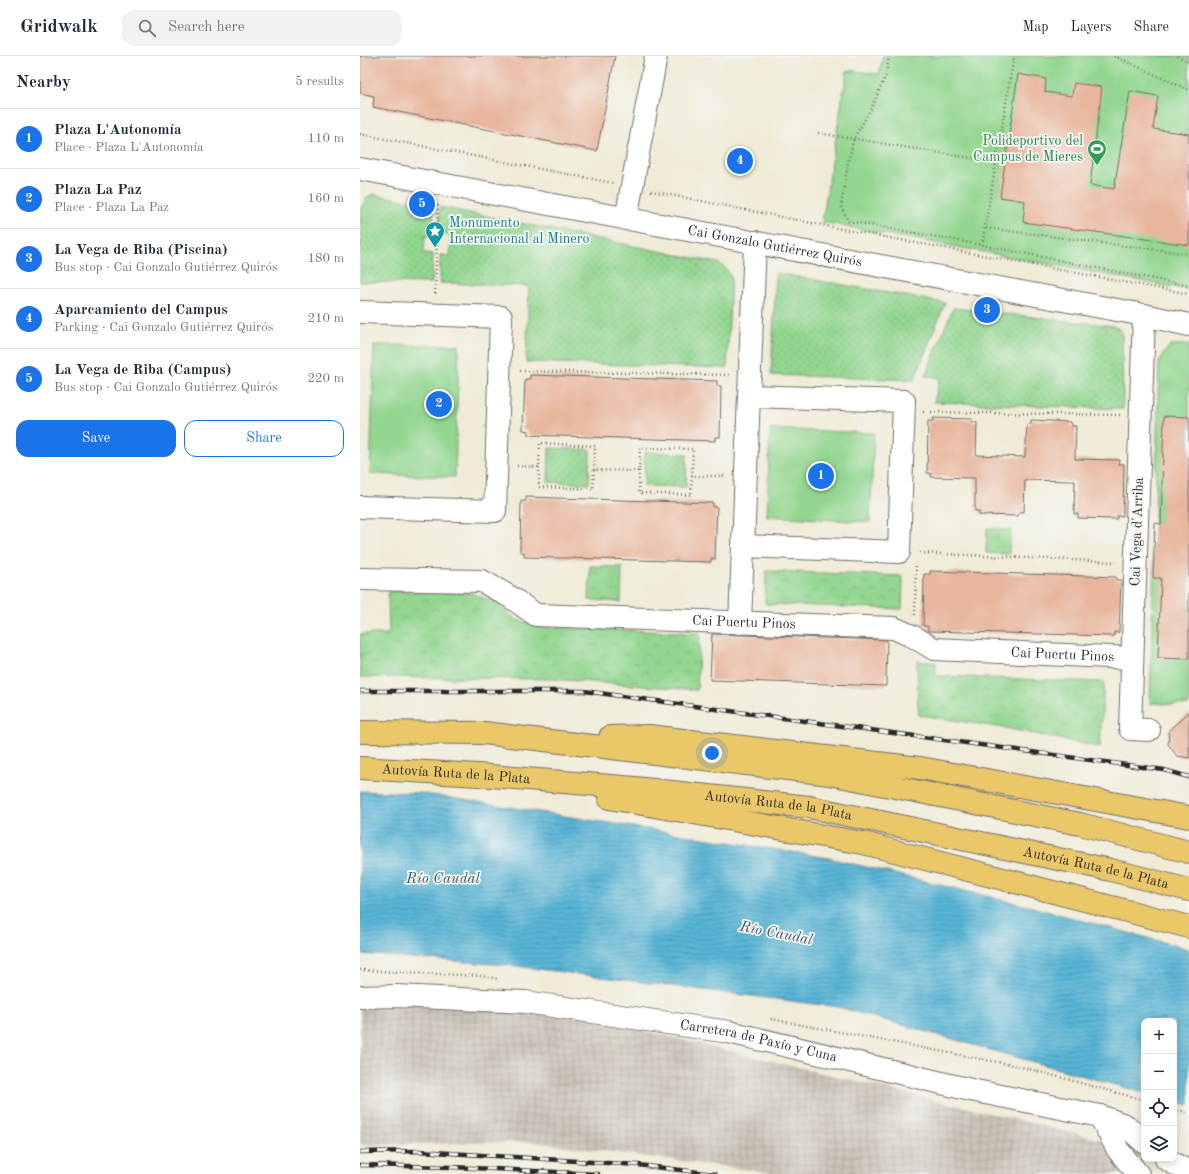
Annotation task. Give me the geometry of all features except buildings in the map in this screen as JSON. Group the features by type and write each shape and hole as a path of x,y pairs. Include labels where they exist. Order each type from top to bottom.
{"highway":[{"path":"360,732 484,733 830,774 1080,824 1189,852"},
{"path":"529,739 649,736 920,768 1189,817"},
{"name":"Autovía Ruta de la Plata","path":"360,768 478,775 635,788 809,808 1111,870 1189,890"},
{"path":"478,775 863,843 1189,927"}],"street":[{"path":"626,219 656,56"},
{"name":"Cai Gonzalo Gutiérrez Quirós","path":"363,173 438,184 755,242 1144,315 1189,325"},
{"path":"740,623 755,242"},
{"path":"360,312 501,316 495,511 360,507"},
{"name":"Cai Vega d'Arriba","path":"1144,315 1130,729 1149,730"},
{"path":"743,546 908,552 904,401 749,385"},
{"name":"Cai Puertu Pinos","path":"360,580 482,581 512,598 536,615 894,628 914,637 934,649 1132,658"},
{"name":"Carretera de Paxío y Cuna","path":"360,996 396,996 525,1002 729,1032 971,1090 1100,1116 1125,1125 1141,1139"},
{"path":"1100,1116 1118,1150 1138,1174"},
{"path":"1171,1162 1189,1172"}],"path":[{"path":"890,56 886,75 871,109 854,138 841,206 848,221 982,245 1189,286"},
{"path":"982,245 1014,56"},
{"path":"1114,56 1189,90"},
{"path":"1177,56 1189,62"},
{"path":"818,133 996,162"},
{"path":"360,134 837,228 1189,294"},
{"path":"435,315 438,184"},
{"path":"986,228 1189,254"},
{"path":"499,370 749,385"},
{"path":"904,412 1141,415"},
{"path":"540,443 595,446 594,470 593,489 539,487 540,443"},
{"path":"640,448 693,449 692,476 691,495 639,493 640,448"},
{"path":"496,466 539,467"},
{"path":"594,470 639,471"},
{"path":"692,476 746,477"},
{"path":"914,637 908,552 1135,563"},
{"path":"1177,1109 1189,1113"}],"shaded area":[{"path":"525,1002 1141,1149 1141,1162 1122,1174 781,1174 533,1142 360,1145 360,1005"}],"green space":[{"path":"883,56 1189,56 1189,290 822,222 847,70 879,74"},
{"path":"373,194 433,206 434,236 425,236 424,253 433,254 432,283 360,282 361,208 367,197"},
{"path":"440,207 718,263 725,268 731,276 727,368 526,362 529,286 440,283 440,255 450,256 451,236 439,233"},
{"path":"776,273 945,303 914,380 771,375"},
{"path":"953,308 1114,326 1122,331 1123,409 934,402 940,378 925,376"},
{"path":"1189,344 1189,705 1150,703 1159,362 1169,346"},
{"path":"374,345 459,345 455,477 370,474"},
{"path":"770,429 874,433 870,522 767,516"},
{"path":"549,448 590,450 589,484 548,482"},
{"path":"645,452 687,454 686,487 644,486"},
{"path":"987,528 1011,530 1009,554 986,553"},
{"path":"590,566 622,567 621,602 589,600"},
{"path":"766,571 903,576 902,609 765,604"},
{"path":"388,591 471,593 495,602 515,619 541,627 700,633 697,690 552,679 360,677 360,634 389,634"},
{"path":"917,661 936,663 936,676 1104,682 1100,747 1005,728 919,715"}],"water":[{"name":"Río Caudal","path":"360,791 420,793 829,858 1032,907 1189,949 1189,1105 1177,1102 1177,1018 1141,1018 1141,1092 838,1007 507,965 360,954"}],"railway":[{"path":"360,691 584,691 1164,770 1189,777"},
{"path":"360,1152 419,1151 638,1165 715,1174"},
{"path":"360,1165 451,1167 598,1174"}],"place":[{"name":"Aparcamiento del Campus","path":"740,161"},
{"name":"Polideportivo del Campus de Mieres","path":"1097,166"},
{"name":"La Vega de Riba (Campus)","path":"422,204"},
{"name":"Monumento Internacional al Minero","path":"435,248"},
{"name":"La Vega de Riba (Piscina)","path":"987,310"},
{"name":"Plaza La Paz","path":"439,404"},
{"name":"Plaza L'Autonomía","path":"821,476"}]}
